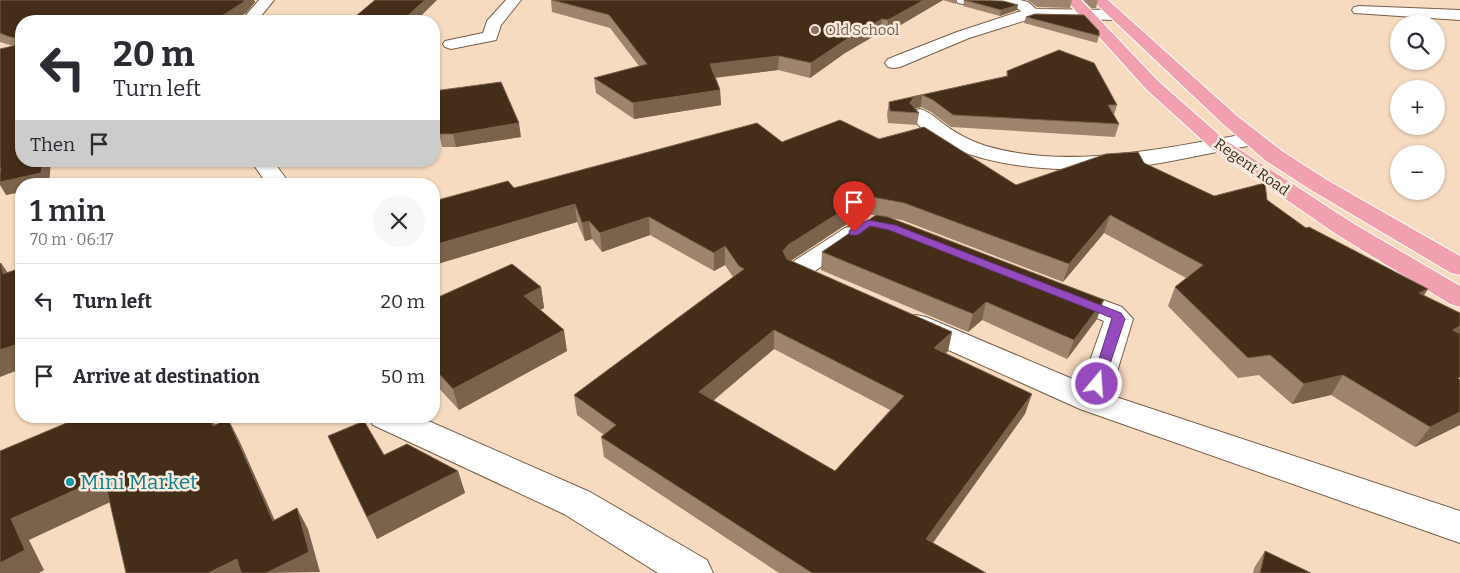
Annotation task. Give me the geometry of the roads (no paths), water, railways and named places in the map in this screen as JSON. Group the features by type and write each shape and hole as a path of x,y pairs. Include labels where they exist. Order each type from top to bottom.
{"main road":[{"name":"Regent Road","path":"1086,5 1116,15 1274,156 1319,185 1460,267"},
{"name":"Regent Road","path":"1086,5 1152,85 1218,144 1345,229 1460,298"}],"street":[{"path":"254,15 268,0"},
{"path":"451,44 490,37 493,24 514,0"},
{"path":"963,0 1009,2 1023,5 1032,13"},
{"path":"1446,0 1460,7"},
{"path":"894,64 963,35 1032,13 1086,5"},
{"path":"1359,10 1460,14"},
{"path":"920,115 937,130 962,144 1016,158 1062,162 1114,162 1165,155 1253,138"},
{"path":"266,167 275,178"},
{"path":"832,287 796,271 868,223 876,224"},
{"path":"1038,284 1117,315 1119,319 1092,401"},
{"path":"886,310 1092,401 1460,527"},
{"path":"400,423 577,503 693,573"}],"place":[{"name":"Old School","path":"815,30"},
{"name":"Mini Market","path":"70,482"}]}
